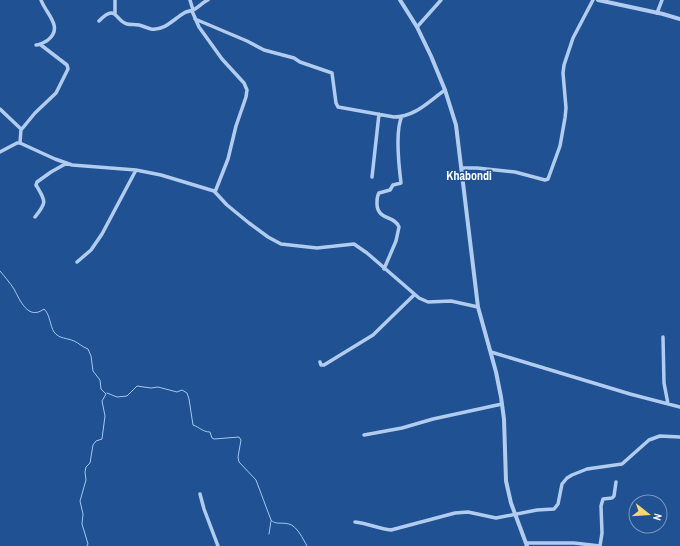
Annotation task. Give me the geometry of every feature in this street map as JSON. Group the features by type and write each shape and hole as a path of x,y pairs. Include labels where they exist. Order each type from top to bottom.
{"street":[{"path":"20,143 21,130 35,113 56,93 68,68 67,65 38,45 52,36 55,29 52,20 41,0"},
{"path":"115,0 115,14"},
{"path":"190,0 192,11 199,27 222,59 244,83 247,90 231,148 215,192"},
{"path":"99,20 106,14 115,14 125,23 152,29 160,28 184,13 192,11 208,0"},
{"path":"400,0 417,27 445,90 456,125 478,308 491,352 499,384 502,404 504,419 506,481 515,515 527,544 574,543 600,546 602,533 601,504 603,499 612,498 614,496 616,482"},
{"path":"417,27 440,0"},
{"path":"462,168 502,170 548,180 560,146 565,118 564,65 573,38 593,0"},
{"path":"598,0 680,19"},
{"path":"657,13 662,0"},
{"path":"195,20 247,40 264,50 294,58 300,62 332,73 337,106 394,117 402,116 413,113 445,90"},
{"path":"0,109 21,130"},
{"path":"372,177 379,114"},
{"path":"384,269 396,241 399,227 396,222 378,212 377,196 379,193 390,190 393,185 401,183 399,129 402,116"},
{"path":"0,152 17,143 20,143 67,163 82,166 136,170 161,175 215,192 242,218 278,242 317,248 354,244 367,253 414,295 426,301 446,301 478,308"},
{"path":"35,217 43,208 44,204 36,185 37,182 67,163"},
{"path":"77,262 91,250 102,234 136,170"},
{"path":"320,362 321,365 324,365 369,338 414,295"},
{"path":"663,337 664,383 668,404"},
{"path":"491,352 680,408"},
{"path":"364,435 402,428 433,419 502,404"},
{"path":"355,522 391,530 454,513 472,513 496,518 538,510 554,509 557,507 560,500 562,484 572,475 587,469 622,464 649,440 660,436 680,437"},
{"path":"200,494 218,546"}],"waterway":[{"path":"0,271 25,308 33,312 38,312 44,309 48,314 56,334 74,341 88,349 91,356 93,371 100,380 101,389 106,394 102,401 105,416 102,439 96,441 93,445 90,463 86,467 86,480 80,501 83,514 82,524 88,544 87,546"},
{"path":"107,393 117,397 127,396 137,386 151,388 158,387 177,392 182,390 187,393 193,425 210,432 212,438 214,439 239,437 241,440 238,457 239,462 256,480 271,520 273,522 286,523 295,527 307,546"},
{"path":"269,534 271,521"}],"district":[{"name":"Khabondi","path":"469,176"}]}
